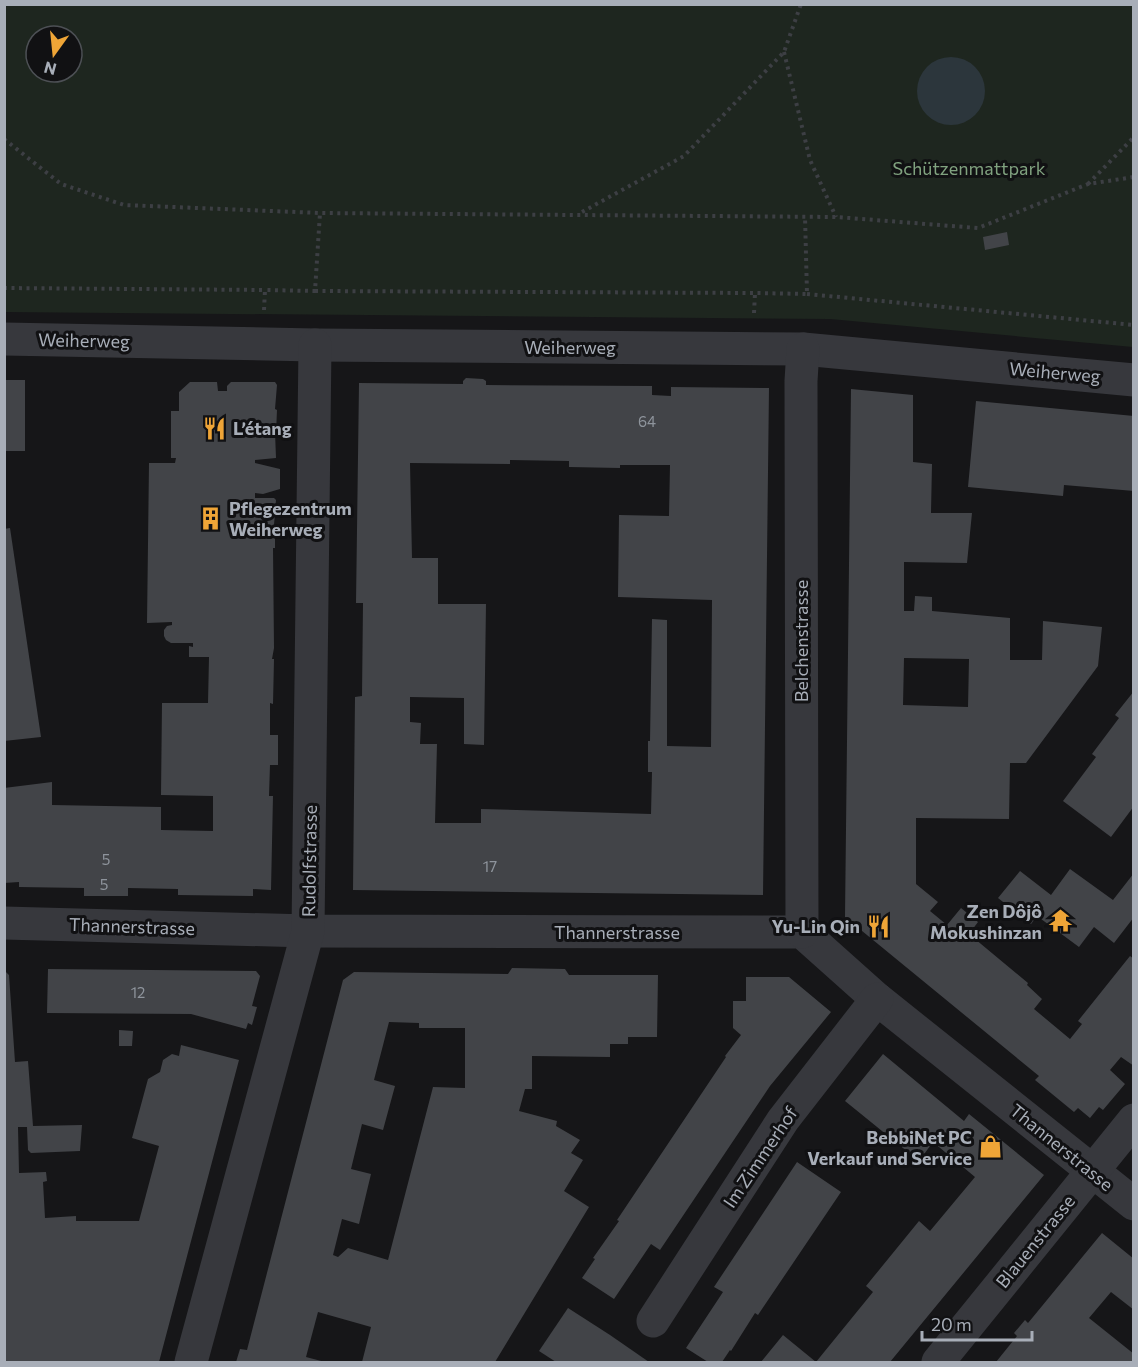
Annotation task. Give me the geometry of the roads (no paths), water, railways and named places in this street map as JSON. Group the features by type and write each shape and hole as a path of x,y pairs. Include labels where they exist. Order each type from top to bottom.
{"street":[{"name":"Weiherweg","path":"4,339 315,345 802,349 1134,380"},
{"name":"Rudolfstrasse","path":"191,1362 308,931 315,345"},
{"name":"Belchenstrasse","path":"802,349 802,932"},
{"name":"Thannerstrasse","path":"4,923 308,931 802,932 877,999 1134,1204"},
{"name":"Im Zimmerhof","path":"652,1321 783,1120 877,999"},
{"name":"Blauenstrasse","path":"938,1362 1134,1120"}],"place":[{"name":"L’étang","path":"215,428"},
{"name":"Pflegezentrum Weiherweg","path":"211,518"},
{"name":"Zen Dôjô Mokushinzan","path":"1060,921"},
{"name":"Yu-Lin Qin","path":"878,926"},
{"name":"BebbiNet PC Verkauf und Service","path":"990,1147"}],"park label":[{"name":"Schützenmattpark","path":"969,168"}]}
